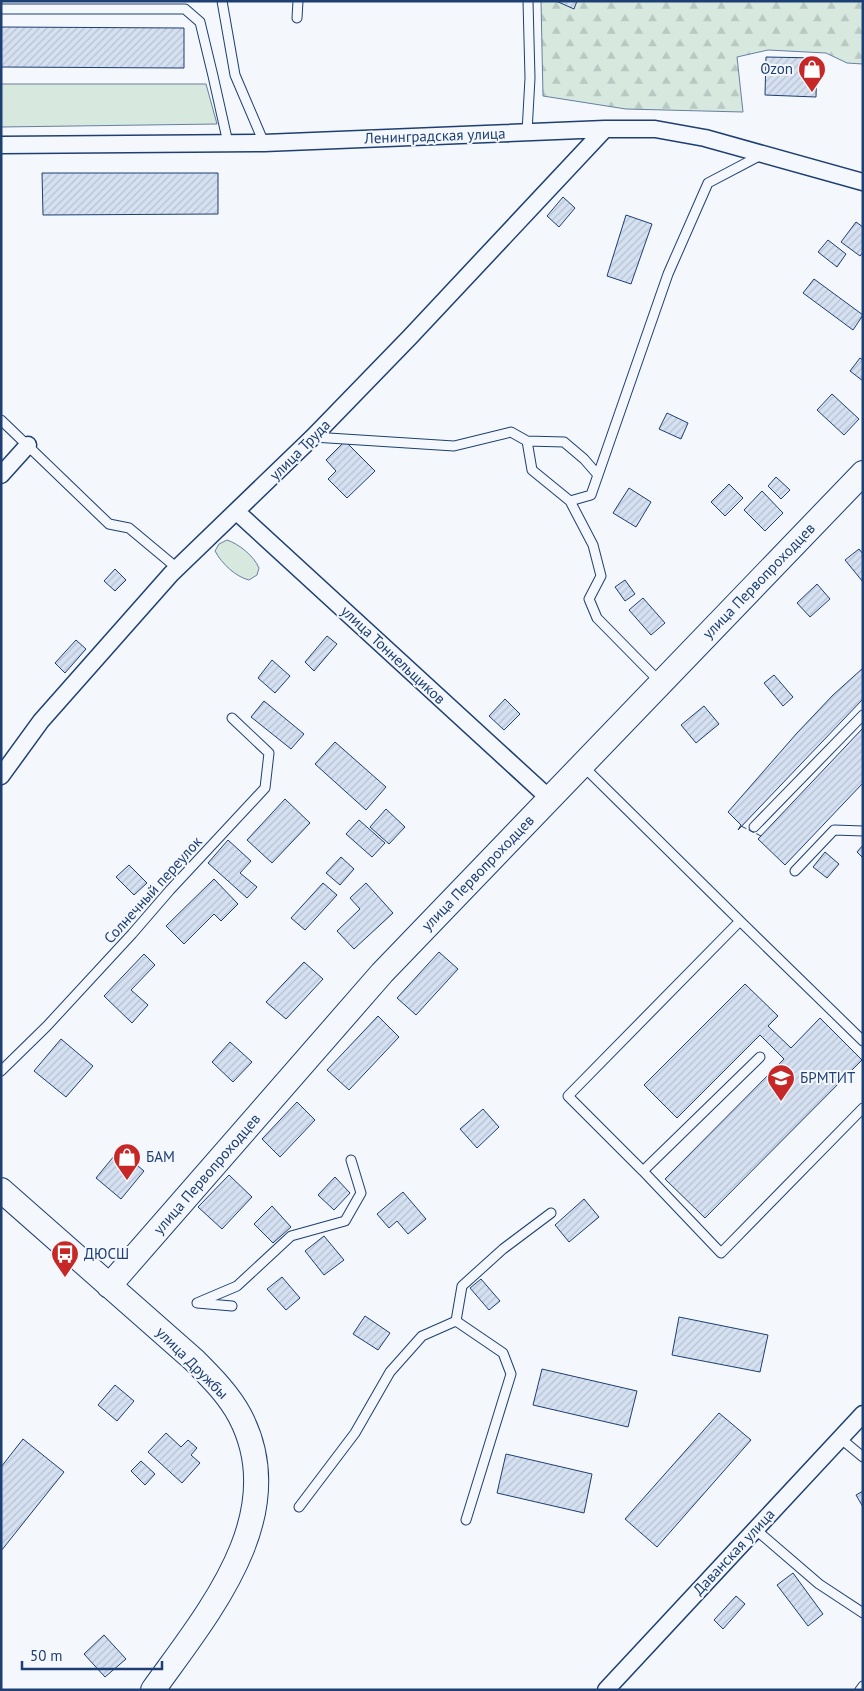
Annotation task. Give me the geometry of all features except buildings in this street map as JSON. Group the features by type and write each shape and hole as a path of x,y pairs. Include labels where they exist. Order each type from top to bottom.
{"street":[{"name":"Ленинградская улица","path":"1,145 264,142 605,129 655,129 705,138 863,182"},
{"name":"улица Труда","path":"1,776 42,721 177,568 313,437 417,330 605,129"},
{"path":"1,476 28,445"},
{"name":"улица Первопроходцев","path":"109,1286 382,973 863,473"},
{"name":"улица Тоннельщиков","path":"237,512 550,799"},
{"name":"улица Дружбы","path":"1,1190 187,1354 222,1390 240,1417 250,1440 256,1465 256,1497 254,1511 241,1552 212,1606 153,1690"},
{"name":"Даванская улица","path":"606,1690 863,1414"}],"lane":[{"path":"222,1 235,76 264,142"},
{"path":"298,1 298,18"},
{"path":"527,132 530,78 528,1"},
{"path":"1,9 185,9 200,22 228,142"},
{"path":"570,501 591,495 668,274 708,183 763,154"},
{"path":"1,420 109,524 129,528 177,568"},
{"path":"313,437 454,446 511,432 528,441 564,442 584,459 598,475"},
{"path":"528,441 532,470 570,501 593,545 601,576 589,599 597,618 661,683"},
{"path":"754,827 863,715"},
{"name":"Солнечный переулок","path":"1,1071 54,1019 265,788 268,753 232,718"},
{"path":"582,765 863,1041"},
{"path":"795,871 834,830 863,831"},
{"path":"740,921 568,1096 721,1253 863,1108"},
{"path":"643,1171 760,1057"},
{"path":"232,1306 198,1303 237,1286 291,1236 345,1221 361,1193 351,1160"},
{"path":"456,1321 462,1286 503,1249 551,1213"},
{"path":"299,1507 355,1433 390,1372 422,1336 456,1321"},
{"path":"456,1321 503,1353 511,1374 466,1520"},
{"path":"840,1438 863,1457"},
{"path":"754,1529 819,1584 863,1613"},
{"path":"860,1690 863,1686"}],"green space":[{"path":"541,1 863,1 863,64 847,63 826,53 768,50 737,57 743,112 626,109 543,96"},
{"path":"1,84 206,84 217,124 1,127"},
{"path":"227,540 241,547 254,559 259,568 257,575 249,580 234,573 221,561 215,551 219,544"}],"fence":[{"path":"741,826 761,836"}],"place":[{"name":"Ozon","path":"812,93"},
{"name":"БРМТИТ","path":"781,1102"},
{"name":"БАМ","path":"127,1181"},
{"name":"ДЮСШ","path":"65,1278"}]}
